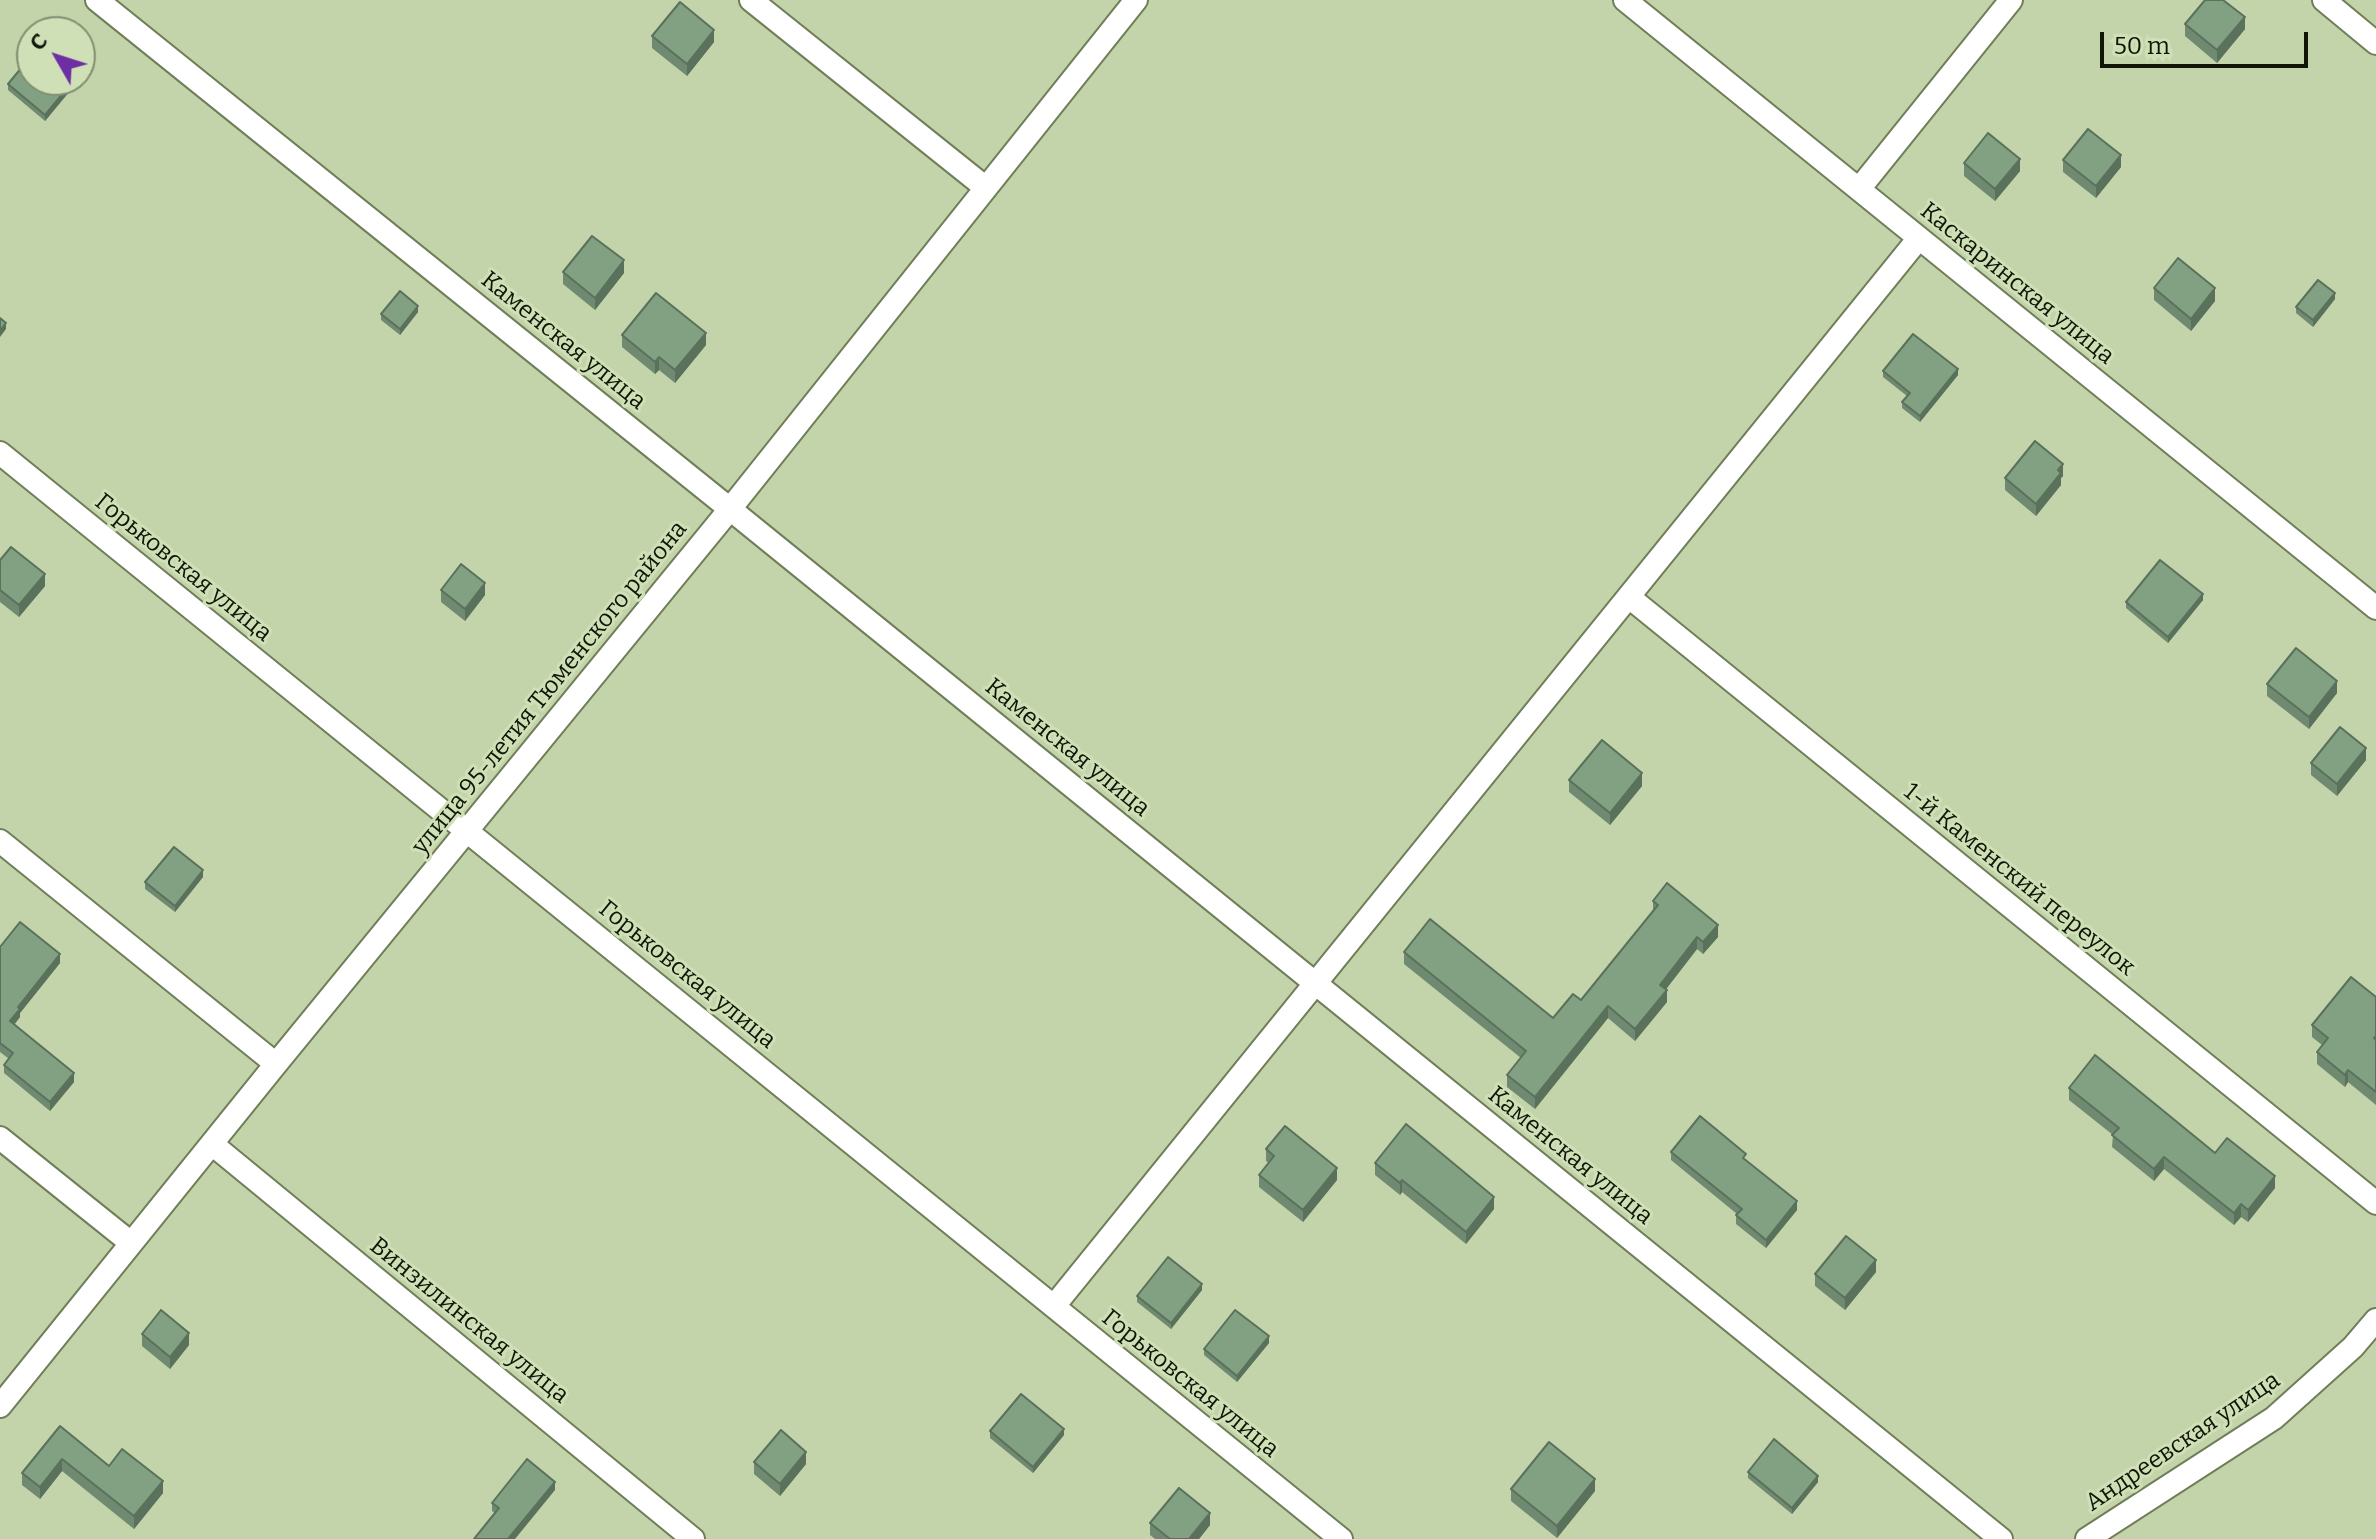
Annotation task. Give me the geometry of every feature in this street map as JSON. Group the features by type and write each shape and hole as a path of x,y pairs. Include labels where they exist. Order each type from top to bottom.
{"street":[{"name":"Каменская улица","path":"97,0 2001,1539"},
{"path":"751,0 986,188"},
{"name":"Каскаринская улица","path":"1625,0 2376,608"},
{"path":"1859,189 2011,0"},
{"path":"2324,0 2376,43"},
{"name":"улица 95-летия Тюменского района","path":"0,1406 730,509 986,188 1129,2"},
{"path":"1054,1306 1919,238"},
{"name":"Горьковская улица","path":"0,453 1341,1539"},
{"name":"1-й Каменский переулок","path":"1629,597 2376,1203"},
{"path":"0,841 276,1064"},
{"path":"0,1138 131,1243"},
{"name":"Винзилинская улица","path":"212,1144 693,1539"},
{"name":"Андреевская улица","path":"2087,1539 2274,1418 2353,1347 2376,1320"}],"building":[{"path":"2205,0 2223,0 2245,17 2217,50 2185,24"},
{"path":"680,2 714,30 687,64 652,36"},
{"path":"16,74 16,91 8,84"},
{"path":"22,96 61,96 45,115"},
{"path":"2088,129 2121,155 2096,186 2063,160"},
{"path":"1988,133 2020,159 1995,189 1964,163"},
{"path":"592,236 624,260 595,298 563,272"},
{"path":"2178,258 2215,288 2191,319 2154,288"},
{"path":"2318,280 2335,293 2313,320 2296,307"},
{"path":"400,291 418,306 400,329 381,314"},
{"path":"656,293 706,333 675,370 659,357 655,362 622,335"},
{"path":"1913,334 1958,369 1920,416 1902,402 1910,393 1883,371"},
{"path":"2035,441 2063,464 2058,470 2061,473 2036,504 2005,478"},
{"path":"11,547 45,574 19,605 0,590 0,560"},
{"path":"2160,560 2203,594 2168,637 2126,602"},
{"path":"461,564 485,583 465,609 441,590"},
{"path":"2296,648 2337,681 2309,717 2267,684"},
{"path":"2340,727 2366,748 2337,784 2311,763"},
{"path":"1602,740 1642,773 1610,813 1569,780"},
{"path":"174,847 203,870 175,906 145,882"},
{"path":"1667,883 1718,925 1703,942 1697,937 1660,985 1667,990 1635,1029 1608,1006 1535,1097 1507,1075 1526,1051 1404,952 1430,919 1553,1018 1573,994 1581,1000 1658,905 1653,901"},
{"path":"20,922 60,954 10,1021 74,1073 50,1102 4,1065 13,1053 0,1043 0,947"},
{"path":"2351,977 2376,997 2376,1092 2348,1070 2345,1075 2317,1052 2328,1038 2312,1025"},
{"path":"2095,1055 2215,1153 2227,1138 2275,1176 2248,1210 2241,1204 2234,1213 2164,1157 2154,1169 2112,1135 2119,1128 2069,1088"},
{"path":"1700,1116 1746,1154 1743,1158 1797,1201 1766,1240 1736,1215 1742,1209 1671,1152"},
{"path":"1406,1124 1494,1197 1466,1232 1402,1180 1400,1183 1375,1163"},
{"path":"1285,1126 1337,1168 1303,1210 1259,1175 1274,1156 1266,1149"},
{"path":"1846,1236 1876,1260 1845,1298 1815,1274"},
{"path":"1168,1257 1202,1284 1171,1323 1137,1296"},
{"path":"161,1310 189,1333 170,1357 142,1334"},
{"path":"1235,1310 1269,1336 1237,1376 1204,1349"},
{"path":"1021,1394 1064,1429 1033,1467 990,1431"},
{"path":"60,1426 109,1466 122,1449 163,1481 134,1516 62,1459 40,1487 22,1473"},
{"path":"781,1430 806,1452 780,1484 754,1462"},
{"path":"1774,1439 1818,1476 1792,1508 1748,1472"},
{"path":"1549,1442 1595,1479 1557,1526 1511,1489"},
{"path":"527,1459 555,1482 508,1539 474,1539 499,1508 492,1503"},
{"path":"1179,1488 1210,1513 1189,1539 1170,1539 1150,1523"}]}
